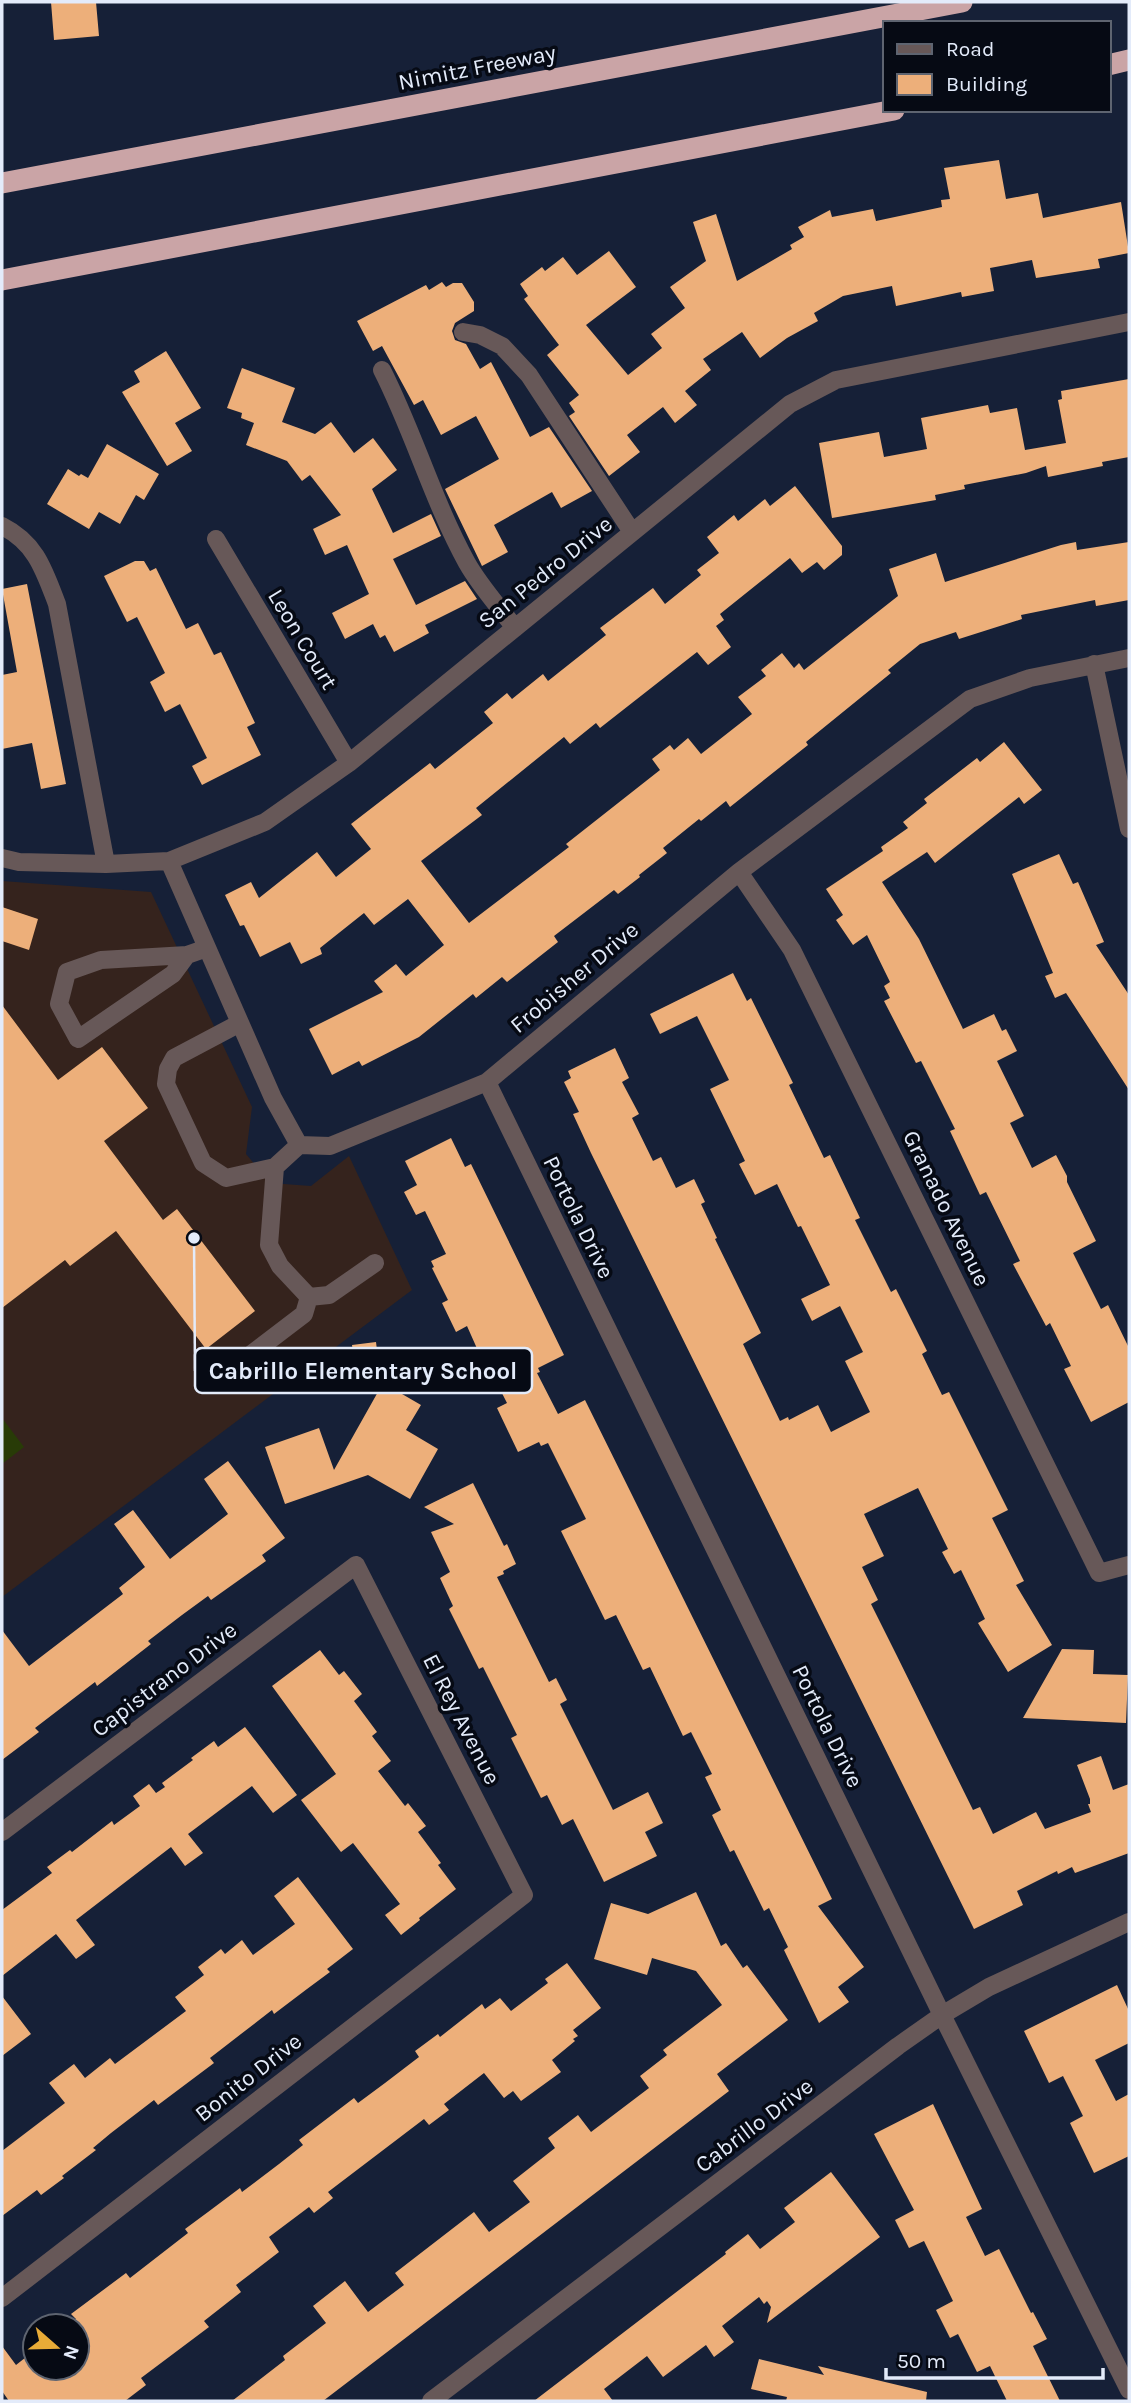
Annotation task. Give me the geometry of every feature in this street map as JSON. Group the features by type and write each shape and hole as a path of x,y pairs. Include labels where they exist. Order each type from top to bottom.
{"highway":[{"name":"Nimitz Freeway","path":"2,183 962,2"},
{"path":"1110,65 1129,60"},
{"path":"2,280 884,112"}],"street":[{"name":"San Pedro Drive","path":"2,858 19,862 106,864 169,861 265,822 349,764 790,404 835,380 1129,322"},
{"path":"463,332 480,335 502,346 529,375 632,532"},
{"path":"382,370 400,406 433,492 468,564 515,628"},
{"path":"2,526 20,535 28,545 42,566 57,604 106,864"},
{"name":"Leon Court","path":"216,539 349,764"},
{"name":"Frobisher Drive","path":"299,1145 330,1146 487,1082 739,872 970,699 1030,678 1129,657"},
{"path":"1094,664 1129,829"},
{"path":"169,861 273,1098 299,1145 275,1167 226,1178 203,1163 166,1083 168,1069 174,1058 240,1023"},
{"name":"Granado Avenue","path":"739,872 792,950 1099,1573 1129,1565"},
{"path":"187,955 173,974 78,1039 59,1004 67,972 101,960 187,955 208,948"},
{"name":"Portola Drive","path":"487,1082 942,2015 1129,2390"},
{"path":"275,1167 269,1245 280,1266 309,1297"},
{"path":"309,1297 329,1295 375,1263"},
{"path":"245,1359 304,1314 309,1297"},
{"name":"Capistrano Drive","path":"2,1832 356,1565"},
{"name":"El Rey Avenue","path":"356,1565 524,1895"},
{"name":"Bonito Drive","path":"2,2298 524,1895"},
{"name":"Cabrillo Drive","path":"430,2401 942,2015 989,1987 1129,1922"}],"shaded area":[{"path":"2,881 151,892 252,1107 246,1154 270,1183 311,1186 349,1156 412,1290 2,1597"}],"green space":[{"path":"2,1418 24,1447 2,1464"}],"building":[{"path":"51,2 96,2 99,36 54,40"},
{"path":"999,160 1006,199 1038,193 1043,218 1121,202 1129,253 1098,259 1100,268 1036,278 1032,260 990,268 994,291 962,297 961,292 896,306 892,286 843,296 814,313 818,321 787,338 760,358 742,332 703,359 711,370 685,391 697,405 675,423 663,407 627,435 640,452 609,476 569,416 575,412 569,403 579,395 547,355 559,345 524,299 528,296 520,284 542,267 545,271 563,257 577,275 609,251 636,287 586,325 628,375 662,348 651,334 685,308 670,287 706,261 693,222 716,214 737,281 792,249 790,245 804,237 798,227 830,210 832,217 873,209 876,221 942,207 941,200 950,199 944,168"},
{"path":"442,282 446,287 453,283 462,283 474,302 474,311 455,323 452,331 455,340 466,344 480,369 491,362 530,437 549,427 592,491 561,508 552,492 494,525 508,552 482,566 445,489 499,459 476,416 441,435 423,400 414,405 382,346 373,351 357,321 426,285 429,290"},
{"path":"166,351 201,408 175,423 192,451 167,466 122,392 140,382 134,371"},
{"path":"242,368 295,388 282,422 315,434 331,422 354,453 373,438 397,470 372,489 393,533 431,514 441,536 393,559 416,605 465,581 477,599 425,625 429,633 394,652 385,635 380,638 373,624 345,639 332,613 369,594 347,545 325,555 313,529 341,515 310,475 302,481 287,461 246,445 254,423 241,418 242,413 227,408"},
{"path":"1129,379 1129,457 1102,462 1103,466 1048,477 1046,466 1026,473 964,485 965,489 935,495 936,500 832,518 819,443 879,432 884,457 927,449 921,418 988,405 990,413 1017,408 1025,450 1066,443 1058,400 1062,399 1061,391"},
{"path":"107,444 159,474 144,500 136,495 120,524 99,512 89,529 47,504 68,469 88,478"},
{"path":"795,486 842,546 842,555 824,570 817,562 802,573 790,558 720,614 724,620 716,626 731,647 708,665 697,652 600,728 596,723 570,744 564,737 476,808 482,815 421,861 469,923 569,847 566,844 660,770 652,759 670,745 674,750 688,738 701,754 752,714 738,697 766,676 761,670 782,653 794,668 799,663 804,670 898,596 889,569 936,553 945,582 1061,545 1076,542 1077,550 1129,542 1129,600 1096,606 1095,600 1021,615 1022,619 959,639 956,632 920,644 888,670 891,673 806,742 808,745 730,807 726,801 701,821 699,819 663,848 667,853 639,875 640,877 618,894 614,890 554,936 558,942 507,982 502,977 476,998 473,994 419,1037 362,1066 359,1061 332,1075 309,1029 383,992 374,981 396,964 406,976 444,945 408,899 374,925 364,913 320,948 322,954 301,964 290,942 260,957 244,925 240,926 225,895 251,882 259,898 317,852 336,877 371,849 351,824 430,763 435,769 493,723 484,712 507,693 512,699 543,674 548,681 606,635 600,628 653,588 665,604 701,575 697,570 719,553 707,537 734,515 738,521 765,499 770,506"},
{"path":"135,561 144,561 150,571 156,568 186,629 198,623 214,655 221,652 255,723 247,727 261,755 202,785 192,766 207,758 180,704 165,712 150,682 165,673 137,617 127,622 104,576"},
{"path":"27,584 66,784 41,789 32,743 2,749 2,675 17,672 2,589"},
{"path":"1004,742 1042,790 1024,804 1019,797 935,863 927,852 882,882 919,939 963,1029 994,1014 1002,1031 1006,1029 1017,1051 997,1061 1024,1116 1010,1123 1032,1168 1056,1155 1096,1241 1073,1253 1101,1309 1108,1305 1129,1348 1129,1402 1091,1422 1064,1369 1071,1366 1050,1323 1046,1326 1013,1264 1020,1261 986,1192 980,1195 950,1131 955,1129 921,1061 916,1063 884,1001 890,998 884,986 890,982 867,935 853,945 836,920 843,915 826,889 883,851 881,847 908,828 903,822 927,803 924,799 977,758 980,762"},
{"path":"1059,854 1073,884 1078,882 1104,942 1096,945 1129,995 1129,1090 1066,993 1055,998 1045,976 1053,973 1012,874"},
{"path":"2,907 38,919 29,950 2,941"},
{"path":"733,973 747,1001 751,998 793,1083 789,1085 824,1158 830,1155 860,1218 855,1220 891,1292 896,1289 927,1351 922,1354 942,1395 949,1392 1008,1510 992,1518 1024,1581 1016,1585 1052,1645 1008,1672 978,1623 985,1619 961,1570 954,1574 942,1552 948,1549 918,1488 864,1514 884,1556 862,1567 878,1600 871,1604 973,1810 980,1807 993,1834 1036,1812 1045,1829 1091,1812 1088,1804 1090,1799 1077,1765 1101,1756 1113,1790 1129,1784 1129,1853 1075,1873 1072,1867 1058,1874 1057,1871 1017,1891 1023,1905 974,1929 591,1153 573,1114 579,1112 564,1082 571,1078 568,1071 615,1048 629,1078 622,1082 639,1114 632,1118 653,1161 661,1157 676,1188 694,1179 705,1202 701,1204 717,1238 715,1239 761,1333 743,1344 780,1421 788,1417 789,1420 818,1405 831,1432 870,1412 845,1361 863,1352 840,1306 812,1321 801,1299 830,1285 801,1226 798,1227 777,1184 755,1195 739,1164 745,1161 710,1089 729,1080 697,1016 660,1034 650,1014"},
{"path":"2,1005 58,1080 102,1047 148,1108 104,1141 163,1220 177,1209 255,1311 206,1349 116,1231 70,1266 65,1260 2,1308"},
{"path":"451,1138 465,1167 471,1164 564,1355 538,1368 540,1372 537,1373 558,1414 585,1400 832,1899 818,1906 864,1967 838,1987 849,2002 819,2023 784,1950 788,1947 769,1908 764,1911 734,1850 730,1852 712,1815 721,1810 705,1777 712,1774 691,1732 683,1736 650,1667 643,1670 616,1615 605,1620 561,1531 586,1519 548,1443 541,1446 539,1442 518,1452 497,1408 507,1403 481,1352 479,1353 467,1326 456,1332 442,1303 448,1300 431,1261 446,1254 425,1211 416,1215 404,1192 417,1185 405,1161"},
{"path":"376,1342 380,1375 339,1380 336,1354 353,1352 352,1345"},
{"path":"383,1383 421,1405 406,1430 438,1449 410,1499 368,1475 285,1504 265,1447 319,1428 334,1470"},
{"path":"228,1461 285,1538 262,1555 266,1561 211,1600 208,1596 182,1615 148,1641 151,1644 97,1686 95,1682 35,1728 39,1732 2,1760 2,1630 29,1666 123,1594 119,1588 145,1567 114,1524 133,1510 170,1559 228,1514 204,1479"},
{"path":"473,1483 504,1546 507,1544 516,1564 497,1577 549,1682 556,1678 567,1700 560,1704 613,1810 648,1792 663,1823 645,1832 657,1856 604,1882 573,1819 562,1825 547,1795 541,1798 511,1738 517,1735 483,1667 479,1669 449,1609 453,1606 440,1578 450,1572 431,1532 454,1524 424,1507"},
{"path":"1062,1649 1094,1650 1093,1674 1128,1675 1126,1723 1023,1718"},
{"path":"320,1650 339,1675 344,1671 362,1694 354,1701 377,1732 372,1736 391,1761 378,1771 405,1806 408,1803 426,1826 418,1832 456,1889 401,1935 385,1915 400,1904 353,1843 341,1852 301,1800 336,1774 272,1686"},
{"path":"245,1727 297,1795 273,1813 252,1786 188,1834 203,1853 185,1866 171,1847 76,1920 95,1945 76,1959 56,1934 2,1976 2,1910 52,1873 47,1867 70,1850 72,1852 112,1821 114,1825 140,1806 133,1796 149,1784 156,1793 165,1787 162,1783 193,1760 191,1758 214,1741 218,1747"},
{"path":"298,1877 353,1949 327,1969 330,1972 274,2014 272,2010 210,2058 214,2063 158,2105 154,2100 111,2133 93,2148 96,2150 62,2176 64,2178 41,2195 37,2190 2,2216 2,2151 65,2103 49,2083 74,2064 85,2078 110,2058 115,2064 186,2011 175,1997 204,1975 198,1967 221,1949 225,1954 242,1940 253,1955 295,1924 274,1896"},
{"path":"696,1892 721,1946 726,1943 743,1968 747,1965 788,2020 717,2074 729,2091 323,2401 232,2401 285,2360 283,2356 326,2323 313,2306 345,2281 368,2312 404,2285 395,2273 474,2212 489,2232 530,2202 513,2181 555,2148 548,2138 578,2115 591,2132 649,2088 640,2076 667,2055 663,2050 722,2005 696,1971 652,1958 647,1975 594,1959 611,1903 648,1914"},
{"path":"567,1963 601,2008 573,2030 578,2036 573,2039 575,2041 552,2060 561,2072 521,2101 513,2091 504,2098 484,2073 444,2104 449,2110 429,2125 424,2119 328,2192 333,2198 314,2213 309,2207 269,2237 279,2252 236,2285 241,2292 204,2321 209,2327 141,2378 146,2385 125,2401 9,2401 2,2391 2,2346 16,2365 21,2361 21,2382 91,2382 91,2312 74,2312 126,2273 130,2278 188,2233 185,2229 240,2188 242,2192 303,2145 299,2140 354,2098 358,2103 419,2057 415,2051 438,2034 440,2037 482,2004 485,2009 500,1998 511,2011 548,1983 545,1979"},
{"path":"1117,1985 1129,2011 1129,2043 1095,2060 1116,2101 1129,2094 1129,2156 1094,2173 1070,2123 1083,2116 1063,2076 1049,2083 1024,2031"},
{"path":"2,1996 31,2034 2,2056"},
{"path":"933,2104 982,2209 966,2217 985,2256 999,2249 1047,2339 1033,2346 1060,2401 1007,2401 990,2366 977,2372 958,2334 950,2338 936,2310 953,2301 924,2241 909,2248 895,2220 914,2210 874,2134"},
{"path":"831,2172 880,2237 767,2323 771,2307 767,2301 764,2304 759,2297 722,2326 734,2342 714,2357 706,2345 663,2377 647,2356 604,2389 613,2401 534,2401 726,2254 725,2252 748,2234 760,2249 795,2222 784,2208"},
{"path":"759,2359 824,2375 818,2366 927,2392 926,2401 786,2401 787,2397 751,2389"}],"place":[{"name":"Cabrillo Elementary School","path":"194,1238"}]}
